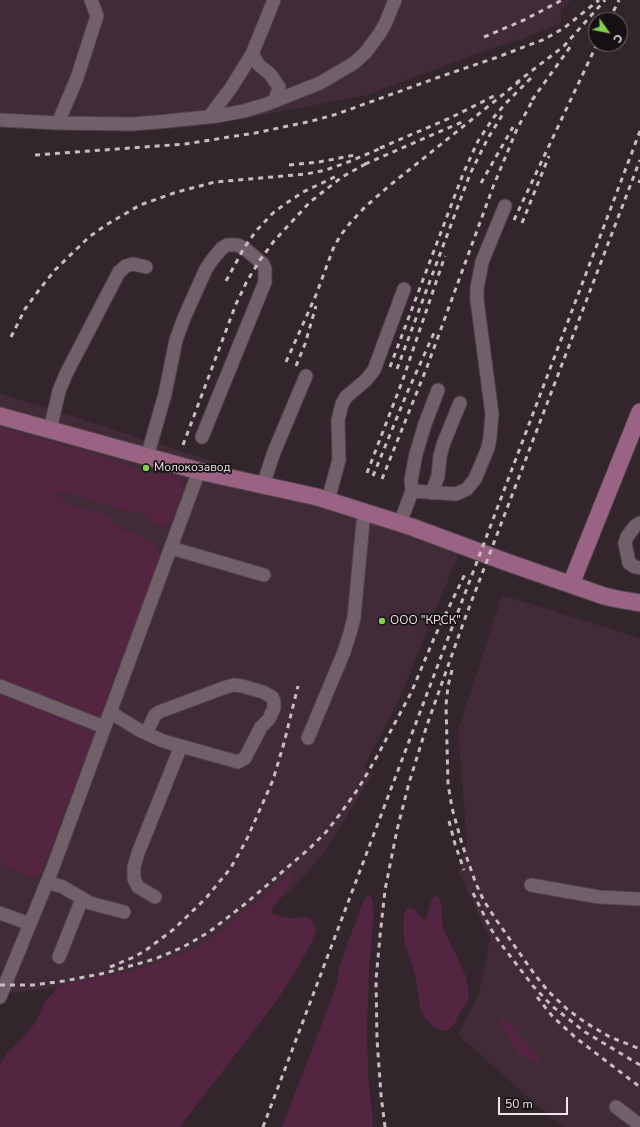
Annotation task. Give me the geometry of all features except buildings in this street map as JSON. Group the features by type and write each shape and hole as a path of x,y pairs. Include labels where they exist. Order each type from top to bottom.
{"main road":[{"path":"571,584 640,412"},
{"path":"0,416 199,471 328,500 400,523 571,584 617,599 640,603"}],"street":[{"path":"91,0 97,16"},
{"path":"58,123 76,78 102,0"},
{"path":"209,117 231,88 252,54 274,0"},
{"path":"0,120 58,123 132,124 209,117 244,111 275,101 320,83 338,74 360,58 380,33 395,0"},
{"path":"252,54 259,65 270,74 279,87 275,101"},
{"path":"412,491 456,494 466,489 472,484 480,470 489,443 492,427 492,414 477,300 477,288 482,262 505,206"},
{"path":"147,457 165,394 176,340 184,318 206,269 212,260 222,248 227,245 237,245 244,248 263,264 265,269 265,282 202,437"},
{"path":"50,430 66,374 119,272 126,266 133,264 146,267"},
{"path":"328,500 339,460 338,420 342,404 374,370 404,289"},
{"path":"263,485 274,452 306,376"},
{"path":"400,523 412,491 411,480 416,454 425,424 438,390"},
{"path":"432,493 438,476 440,456 444,442 460,403"},
{"path":"0,997 47,882 199,471"},
{"path":"308,738 344,652 350,633 355,603 364,511"},
{"path":"640,523 635,526 627,537 625,543 629,563 640,568"},
{"path":"171,548 264,575"},
{"path":"0,686 104,727"},
{"path":"110,712 146,733 163,741 238,762 245,758 261,727 272,714 274,708 272,697 263,692 242,686 226,687 159,712 155,715 146,733"},
{"path":"163,741 175,760"},
{"path":"155,897 138,887 134,879 134,867 138,853 180,746"},
{"path":"47,882 63,887 90,903 124,912"},
{"path":"531,885 599,897 640,899"},
{"path":"59,957 82,899"},
{"path":"0,913 30,924"},
{"path":"616,1107 640,1125"}],"shaded area":[{"path":"0,0 571,0 560,11 562,22 525,38 476,54 367,95 197,126 135,132 0,128"},
{"path":"0,393 226,465 223,482 346,512 459,553 397,704 364,767 373,774 325,851 293,889 215,946 166,971 79,985 0,994"},
{"path":"0,427 120,462 140,472 149,474 174,475 182,481 183,489 173,520 166,526 159,526 140,513 121,510 73,494 57,493 66,504 95,511 108,516 114,525 124,530 136,533 156,547 160,556 96,731 39,877 35,878 5,868 2,865 0,855"},
{"path":"502,595 640,638 640,1127 563,1127 458,1035 479,994 490,939 459,873 467,840 458,731"},
{"path":"292,873 293,876 283,894 273,907 271,913 274,915 292,918 306,917 311,920 316,929 312,942 277,1000 180,1127 0,1127 0,1064 8,1052 21,1040 36,1022 44,1003 58,987 66,984 136,970 156,964 188,951 204,943 221,931"},
{"path":"369,894 372,899 374,914 369,970 367,1027 368,1075 373,1121 372,1127 282,1127 336,987 339,969 363,902"},
{"path":"435,895 441,903 443,928 465,974 469,991 468,1001 454,1025 446,1031 440,1030 433,1026 423,1016 420,1007 415,975 405,943 403,931 404,914 407,909 411,908 415,910 422,919 426,919 432,899"},
{"path":"502,1018 509,1022 537,1054 540,1058 539,1061 536,1062 526,1059 518,1053 499,1023 500,1019"}],"railway":[{"path":"484,37 524,20 562,0"},
{"path":"35,155 185,144 255,133 312,121 337,114 545,39 564,28 599,0"},
{"path":"516,83 564,46 605,0"},
{"path":"613,12 619,0"},
{"path":"532,100 573,43"},
{"path":"514,220 593,52"},
{"path":"390,367 463,174 478,141 494,117 505,104 534,75"},
{"path":"286,362 316,295 333,249 340,236 351,222 365,207 389,186 521,80"},
{"path":"380,148 450,118 496,95"},
{"path":"382,479 427,367 493,187 517,129 535,96"},
{"path":"397,369 470,174 488,138 503,114"},
{"path":"365,164 462,122"},
{"path":"481,183 513,127"},
{"path":"263,1127 640,131"},
{"path":"11,337 25,309 55,270 89,237 140,205 177,192 215,182 306,174 326,170 384,147"},
{"path":"289,165 319,162 355,155"},
{"path":"522,223 549,156"},
{"path":"385,1127 377,1039 376,980 385,890 397,830 409,783 427,725 464,621 640,160"},
{"path":"183,445 236,304 247,281 260,260 274,241 310,202 342,177 369,162"},
{"path":"226,281 244,248 256,231 273,213 303,192 339,175"},
{"path":"367,473 402,382 445,256"},
{"path":"296,366 305,344 316,306"},
{"path":"373,476 407,393 434,333"},
{"path":"0,985 33,985 105,973 155,959 183,947 209,932 245,904 310,848 326,832 340,814 358,789 375,760 411,693 435,636 466,572"},
{"path":"452,670 448,686 446,705 448,784 452,808 462,844 476,884 484,901 535,975 548,991 567,1009 586,1023 610,1037 640,1049"},
{"path":"110,967 134,957 146,950 174,929 206,898 230,869 246,841 273,780 298,686"},
{"path":"449,821 464,870"},
{"path":"473,893 498,940 533,986 552,1006 585,1032 640,1065"},
{"path":"537,997 553,1017 576,1038 640,1087"}],"place":[{"name":"Молокозавод","path":"146,468"},
{"name":"ООО \"КРСК\"","path":"382,621"}]}
